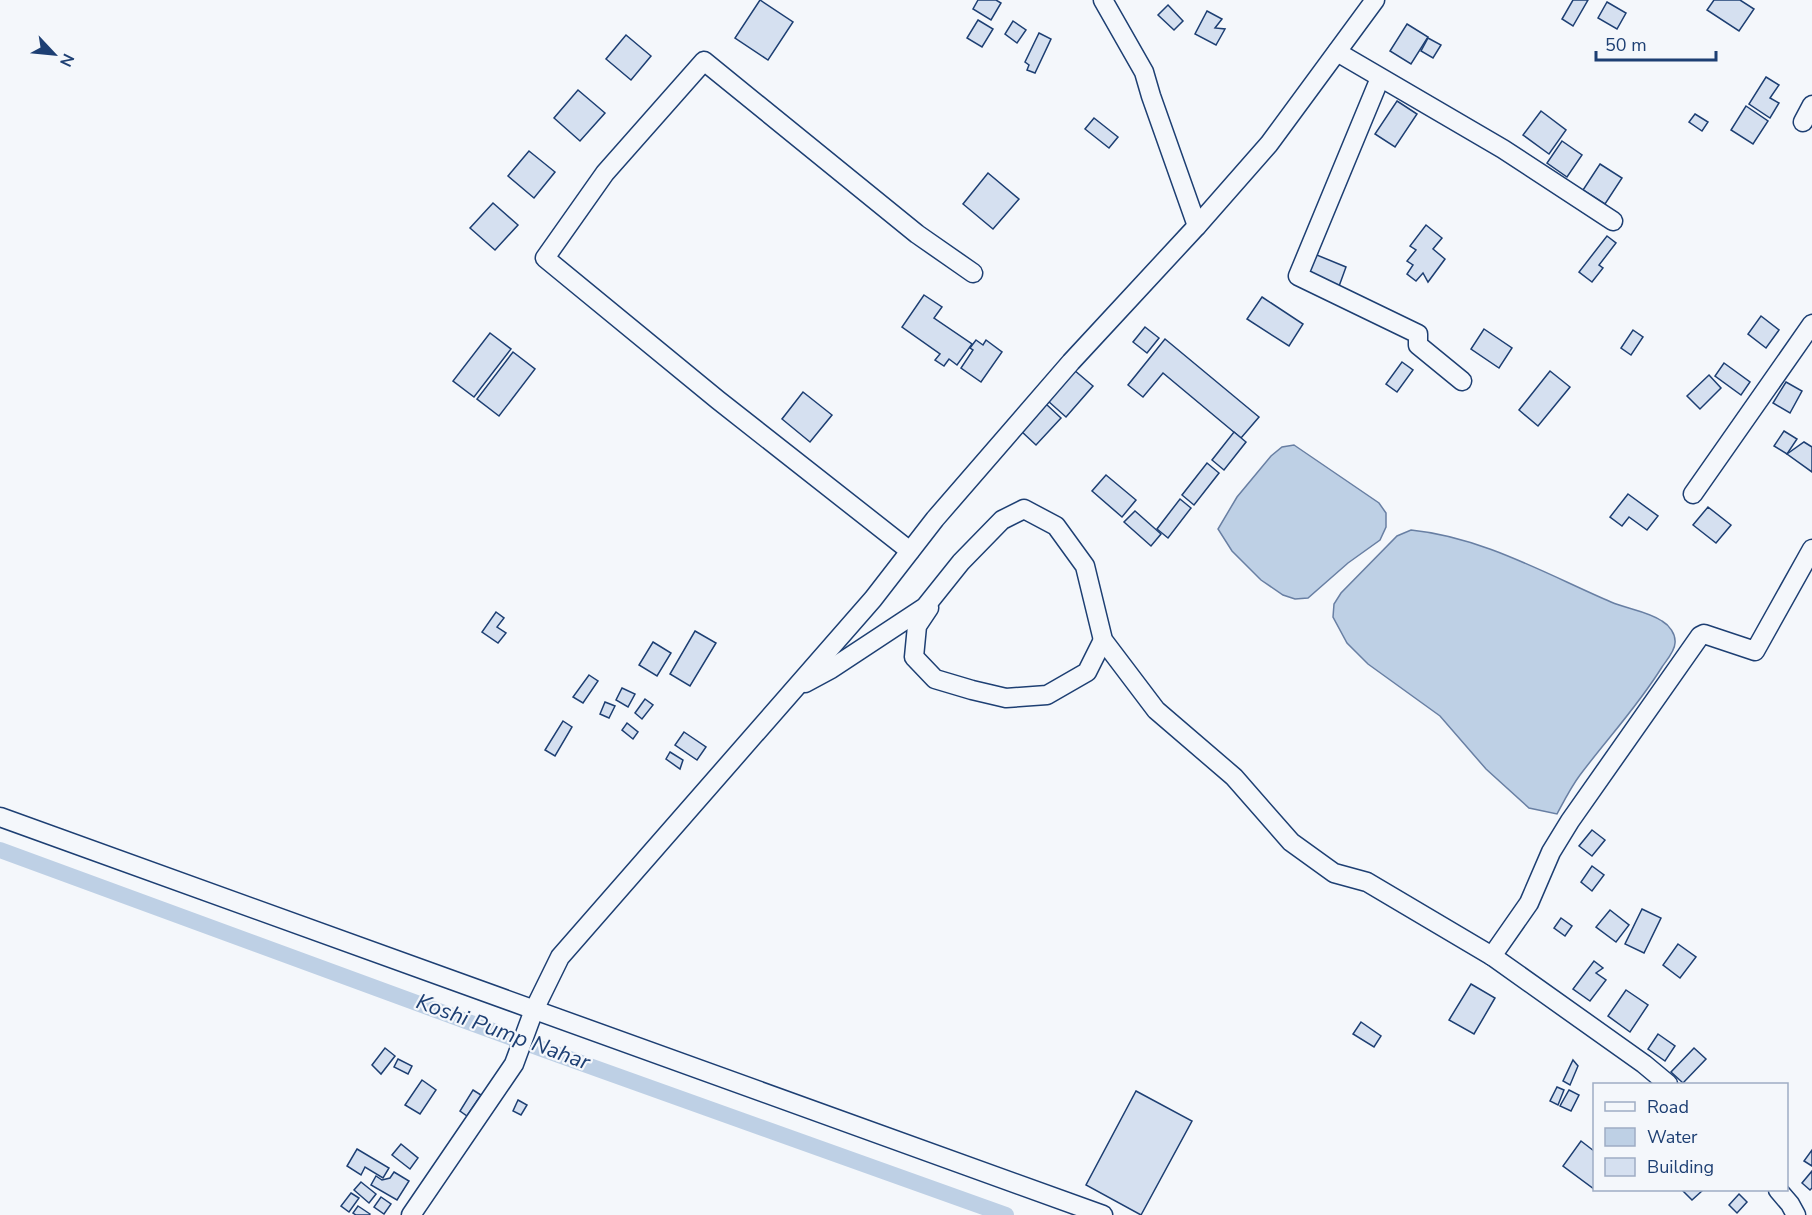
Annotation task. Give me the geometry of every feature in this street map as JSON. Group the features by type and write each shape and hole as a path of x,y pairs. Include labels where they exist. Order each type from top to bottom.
{"street":[{"path":"1103,0 1144,72 1197,226"},
{"path":"411,1215 514,1064 534,1010 560,957 873,599 935,519 1071,362 1197,226 1269,144 1375,0"},
{"path":"1337,52 1503,149 1613,221"},
{"path":"910,551 545,258 605,173 704,61 917,234 973,273"},
{"path":"1380,78 1298,276 1418,334 1418,345 1462,381"},
{"path":"1803,122 1812,105"},
{"path":"1693,494 1812,324"},
{"path":"796,688 831,669 925,607 961,562 1002,520 1024,509 1056,526 1085,566 1103,640 1156,710 1234,777 1291,842 1334,873 1367,882 1492,956 1644,1064 1667,1083"},
{"path":"1492,956 1529,903 1551,852 1570,821 1700,636 1704,634 1755,651 1812,549"},
{"path":"961,562 917,626 914,657 935,679 1006,698 1047,695 1087,672 1103,640"},
{"path":"0,817 1103,1215"},
{"path":"1779,1191 1796,1215"}],"water":[{"path":"1294,445 1379,503 1386,513 1386,527 1380,540 1348,563 1308,598 1295,599 1283,595 1261,580 1232,551 1218,529 1237,497 1271,456 1282,447"},
{"path":"1411,530 1463,540 1488,548 1611,602 1643,612 1667,625 1673,633 1675,646 1670,656 1643,695 1577,780 1557,814 1529,808 1486,769 1440,716 1368,664 1347,643 1333,617 1334,604 1341,593 1397,536"}],"building":[{"path":"760,0 793,22 768,60 735,38"},
{"path":"978,0 996,0 1001,3 991,20 973,9"},
{"path":"1573,0 1588,0 1573,26 1562,19"},
{"path":"1714,0 1740,0 1754,9 1739,31 1707,10"},
{"path":"1607,2 1626,13 1617,29 1598,18"},
{"path":"1168,5 1183,21 1174,30 1158,15"},
{"path":"1207,11 1222,19 1215,28 1225,29 1216,45 1195,34"},
{"path":"978,20 993,29 982,47 967,38"},
{"path":"1013,21 1026,30 1017,43 1005,34"},
{"path":"1407,24 1428,37 1411,64 1390,51"},
{"path":"1039,33 1051,39 1035,73 1027,70 1029,65 1025,62"},
{"path":"626,35 651,56 631,80 606,59"},
{"path":"1428,38 1441,45 1433,58 1421,51"},
{"path":"1766,77 1779,85 1770,98 1779,103 1770,118 1749,104"},
{"path":"578,90 605,113 580,141 554,118"},
{"path":"1397,101 1417,114 1395,147 1375,134"},
{"path":"1746,106 1768,121 1753,144 1731,130"},
{"path":"1541,111 1566,130 1549,154 1523,135"},
{"path":"1695,114 1708,122 1702,131 1689,122"},
{"path":"1094,118 1118,137 1109,148 1085,129"},
{"path":"1562,141 1582,155 1567,177 1547,163"},
{"path":"529,151 555,172 534,198 508,176"},
{"path":"1600,164 1622,178 1605,204 1583,190"},
{"path":"988,173 1019,199 993,229 963,204"},
{"path":"493,203 518,225 495,250 470,228"},
{"path":"1426,225 1442,238 1433,249 1445,259 1428,282 1423,273 1416,281 1407,274 1413,265 1407,261 1416,250 1410,246"},
{"path":"1607,236 1616,243 1599,265 1603,268 1592,282 1579,272"},
{"path":"1312,253 1346,267 1338,289 1304,275"},
{"path":"924,295 942,307 934,318 972,344 957,365 949,359 944,366 935,360 940,354 902,327"},
{"path":"1262,297 1303,324 1289,346 1247,319"},
{"path":"1761,316 1779,330 1766,348 1748,334"},
{"path":"1145,327 1159,338 1147,353 1133,342"},
{"path":"1484,329 1512,348 1499,368 1471,349"},
{"path":"1633,330 1643,337 1631,355 1621,348"},
{"path":"490,333 511,349 474,397 453,381"},
{"path":"1165,339 1259,417 1241,438 1163,373 1143,397 1128,385"},
{"path":"976,340 983,345 986,340 1002,352 981,382 961,368 973,350 970,348"},
{"path":"513,352 535,369 499,416 477,399"},
{"path":"1402,362 1413,370 1397,392 1386,384"},
{"path":"1724,363 1750,382 1741,395 1715,376"},
{"path":"1074,370 1093,386 1066,417 1048,401"},
{"path":"1550,371 1570,387 1538,426 1519,410"},
{"path":"1709,375 1721,388 1700,409 1687,396"},
{"path":"1786,382 1802,391 1790,413 1773,403"},
{"path":"803,392 832,415 810,442 782,419"},
{"path":"1046,404 1061,418 1036,445 1021,431"},
{"path":"1784,431 1797,439 1787,454 1774,446"},
{"path":"1234,432 1246,442 1224,470 1212,460"},
{"path":"1804,442 1812,447 1812,472 1787,454"},
{"path":"1207,463 1219,473 1194,505 1182,495"},
{"path":"1106,475 1136,500 1122,517 1092,491"},
{"path":"1628,494 1658,516 1647,530 1629,517 1622,526 1610,517"},
{"path":"1180,499 1191,508 1168,538 1157,529"},
{"path":"1708,507 1731,525 1716,543 1693,525"},
{"path":"1135,511 1161,534 1151,546 1124,522"},
{"path":"496,612 504,618 497,627 506,633 498,643 482,632"},
{"path":"695,631 716,643 690,686 670,674"},
{"path":"653,642 671,653 657,676 639,665"},
{"path":"589,675 598,681 583,703 573,697"},
{"path":"622,688 635,694 628,707 616,700"},
{"path":"645,699 653,705 642,719 635,713"},
{"path":"605,702 615,706 609,718 600,714"},
{"path":"563,721 572,727 555,756 545,750"},
{"path":"627,723 638,732 633,739 622,730"},
{"path":"684,732 706,747 697,760 675,745"},
{"path":"670,752 683,760 680,769 666,759"},
{"path":"1592,830 1605,840 1592,856 1579,846"},
{"path":"1592,866 1604,875 1592,891 1581,882"},
{"path":"1642,909 1661,918 1644,953 1625,944"},
{"path":"1610,910 1629,925 1616,942 1596,927"},
{"path":"1561,918 1572,926 1565,936 1554,928"},
{"path":"1678,944 1696,957 1680,978 1663,965"},
{"path":"1594,961 1603,968 1596,973 1606,980 1590,1001 1573,989"},
{"path":"1471,984 1495,998 1474,1034 1449,1020"},
{"path":"1626,990 1648,1005 1630,1032 1608,1016"},
{"path":"1361,1022 1381,1036 1374,1047 1353,1034"},
{"path":"1658,1034 1675,1046 1665,1061 1648,1049"},
{"path":"385,1048 395,1056 381,1074 372,1065"},
{"path":"1694,1048 1706,1059 1683,1083 1671,1072"},
{"path":"398,1059 412,1066 408,1074 394,1067"},
{"path":"1573,1060 1578,1066 1570,1085 1563,1081"},
{"path":"422,1080 436,1090 420,1114 405,1105"},
{"path":"1557,1087 1564,1090 1558,1105 1550,1101"},
{"path":"473,1090 481,1095 467,1116 460,1111"},
{"path":"1569,1090 1579,1095 1571,1111 1560,1106"},
{"path":"1136,1091 1192,1121 1141,1215 1086,1185"},
{"path":"518,1100 527,1105 521,1115 513,1111"},
{"path":"1581,1141 1593,1150 1593,1188 1563,1166"},
{"path":"401,1144 418,1158 410,1169 392,1155"},
{"path":"357,1149 389,1168 383,1178 365,1167 361,1175 347,1166"},
{"path":"1812,1150 1812,1166 1804,1161"},
{"path":"1812,1171 1812,1188 1810,1190 1802,1183"},
{"path":"394,1172 409,1181 397,1200 371,1185 376,1176 382,1180 390,1178"},
{"path":"361,1182 376,1194 369,1203 354,1190"},
{"path":"1683,1191 1702,1191 1692,1200"},
{"path":"351,1193 359,1198 349,1212 341,1206"},
{"path":"1739,1194 1747,1202 1737,1213 1729,1205"},
{"path":"381,1197 391,1204 384,1214 374,1207"},
{"path":"358,1206 370,1214 356,1215 353,1213"}],"waterway":[{"name":"Koshi Pump Nahar","path":"0,850 542,1049 1006,1215"}]}
